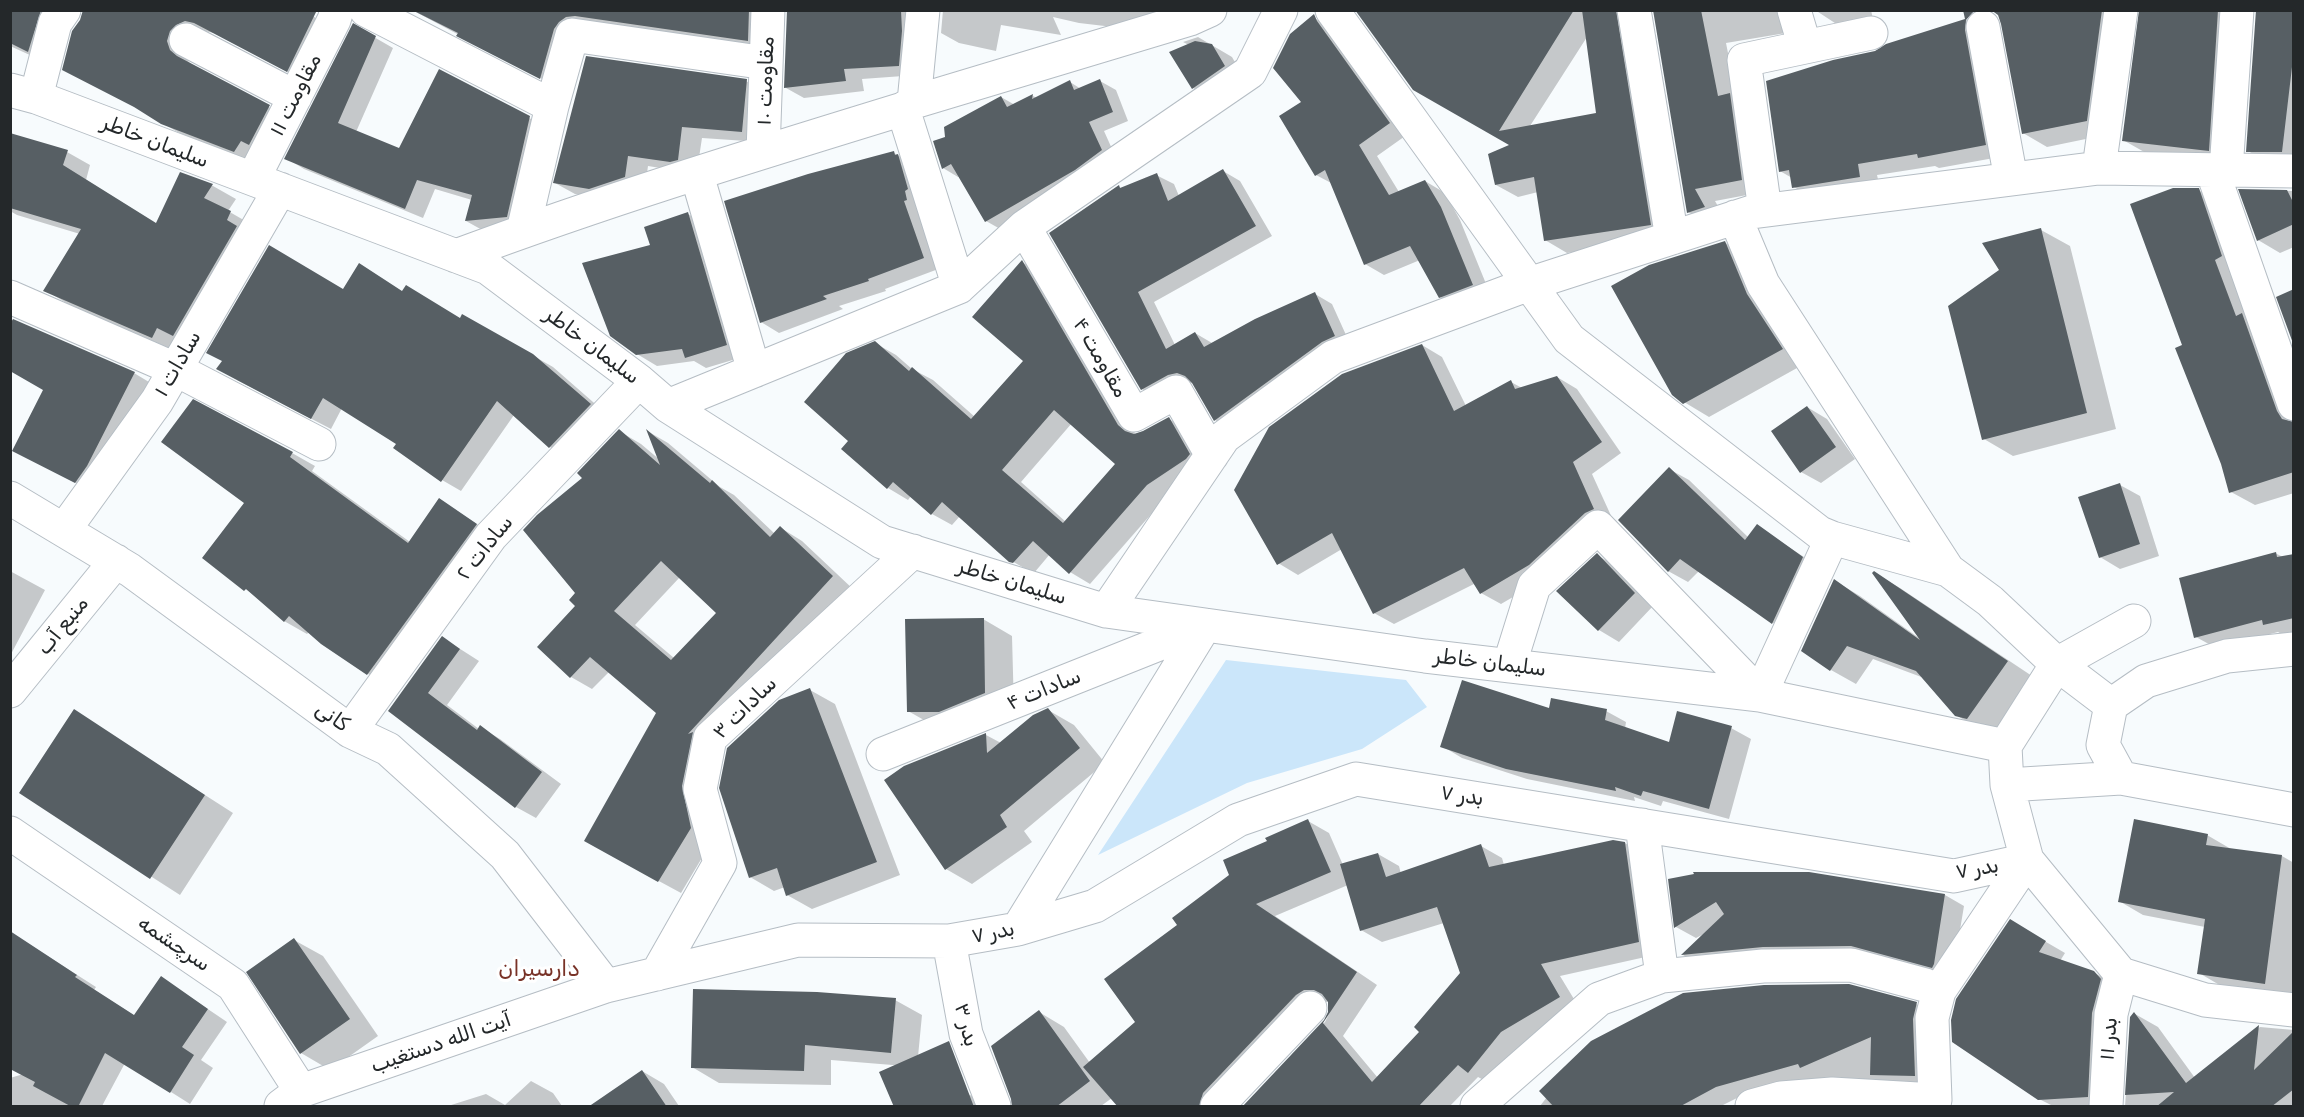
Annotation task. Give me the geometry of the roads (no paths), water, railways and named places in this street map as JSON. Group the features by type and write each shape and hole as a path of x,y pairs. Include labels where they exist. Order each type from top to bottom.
{"street":[{"path":"23,94 55,23 64,10"},
{"path":"366,10 552,106"},
{"name":"مقاومت ۱۰","path":"763,152 768,10"},
{"path":"923,10 909,106 959,287"},
{"path":"456,256 523,231 763,152 1190,20 1210,10"},
{"path":"668,406 959,287 1024,227 1250,72 1281,10"},
{"path":"1332,10 1569,339 1820,533 1948,570"},
{"path":"1634,10 1671,238"},
{"path":"1794,10 1804,47"},
{"path":"2099,168 2121,10"},
{"path":"2237,10 2219,170 2294,404"},
{"name":"مقاومت ۱۱","path":"266,184 295,97 332,14"},
{"path":"1983,27 2012,179"},
{"path":"1871,33 1744,60 1750,214 1763,284 1948,570 1990,601 2057,664 2111,705"},
{"path":"523,231 552,106 572,35 766,63"},
{"path":"186,40 295,97"},
{"name":"سلیمان خاطر","path":"23,94 488,268 639,381 668,406 882,542 1106,611 1509,666 1760,694 2005,746"},
{"path":"1106,611 1224,437 1333,357 1529,284 1750,214 2099,168 2294,171"},
{"path":"697,175 754,371"},
{"name":"سادات ۱","path":"64,530 157,401 266,184"},
{"name":"مقاومت ۴","path":"1024,227 1134,415 1176,392 1212,455"},
{"path":"10,297 175,369 319,444"},
{"name":"سادات ۲","path":"350,731 491,536 639,381"},
{"name":"کانی","path":"10,498 130,570 350,731 388,749 505,855 606,986"},
{"path":"1509,666 1534,586 1598,527 1760,694 1832,538"},
{"name":"سادات ۳","path":"657,974 720,863 700,789 710,738 913,551"},
{"name":"منبع آب","path":"10,691 116,561"},
{"path":"1752,1107 1781,1098 1832,1094 1935,1100 1932,1018 1939,991 2027,860 2007,785 2005,746 2057,664 2134,621"},
{"path":"1018,930 1205,625"},
{"name":"سادات ۴","path":"883,754 1205,625"},
{"path":"2121,778 2103,745 2111,705 2146,681 2217,659 2227,656 2294,650"},
{"path":"2007,785 2121,778 2294,810"},
{"name":"بدر ۷","path":"606,986 798,940 949,941 1018,930 1095,906 1238,820 1356,779 1954,876 2027,860 2121,974"},
{"path":"1642,825 1662,976"},
{"name":"سرچشمه","path":"10,833 233,985 291,1099"},
{"name":"بدر ۳","path":"949,941 966,1034 994,1107"},
{"path":"1477,1107 1599,999 1662,976 1762,966 1851,965 1939,991"},
{"path":"2121,974 2205,1000 2294,1010"},
{"name":"بدر ۱۱","path":"2106,1107 2110,1014 2121,974"},
{"name":"آیت الله دستغیب","path":"291,1099 606,986"},
{"path":"1217,1107 1310,1008"}],"district":[{"name":"دارسیران","path":"539,970"}]}
